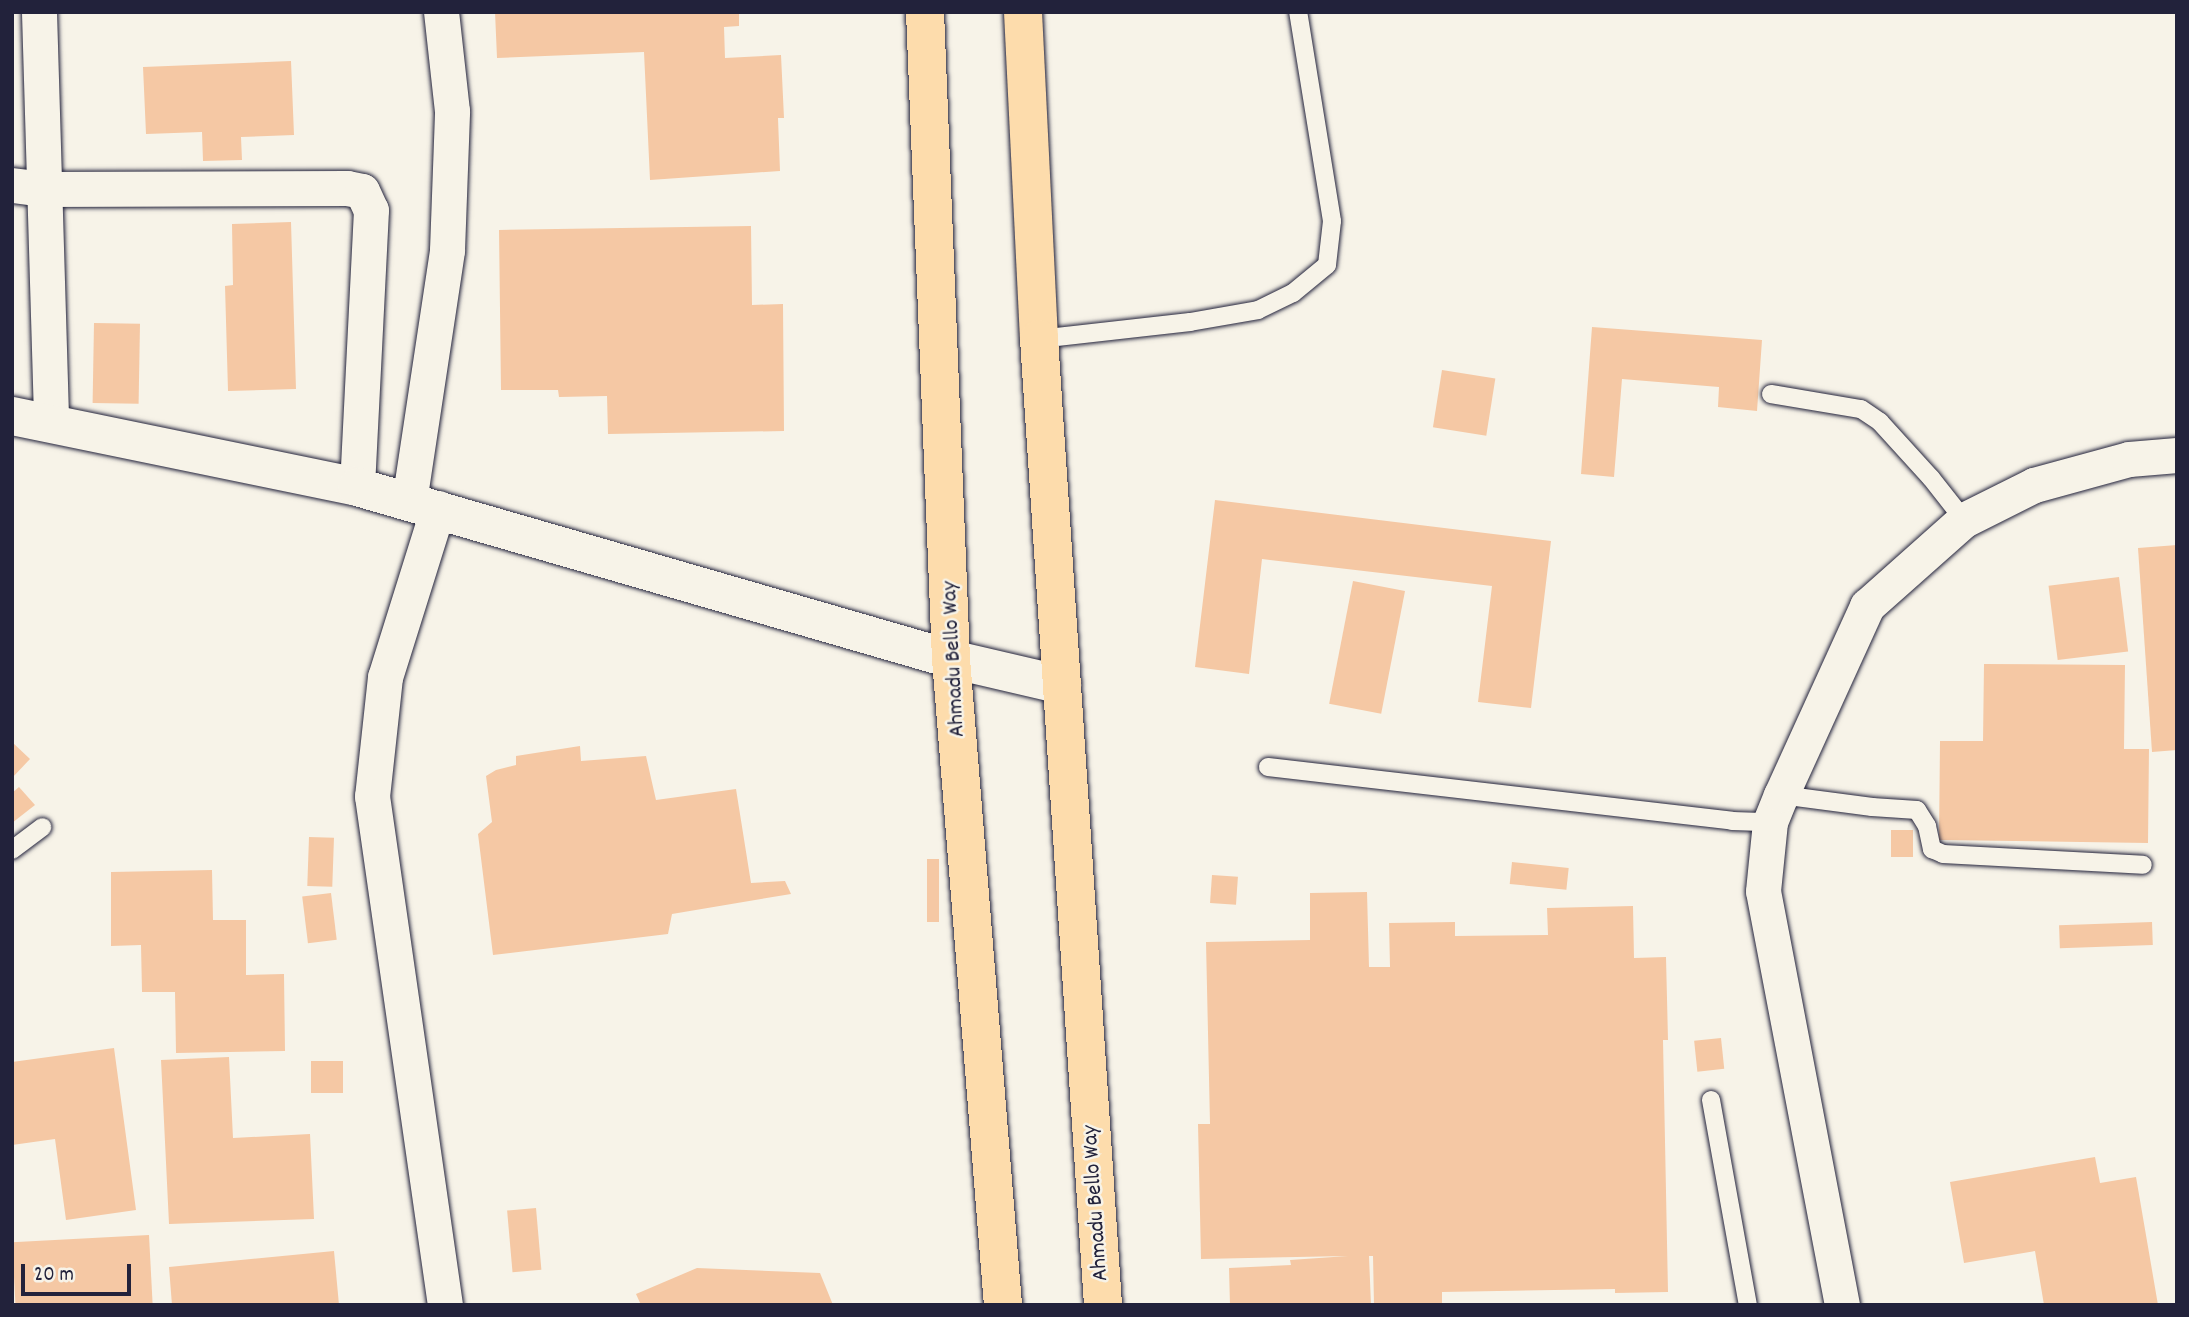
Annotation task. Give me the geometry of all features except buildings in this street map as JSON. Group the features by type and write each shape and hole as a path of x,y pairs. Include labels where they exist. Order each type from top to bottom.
{"main road":[{"name":"Ahmadu Bello Way","path":"925,12 951,659 1003,1305"},
{"name":"Ahmadu Bello Way","path":"1023,12 1039,339 1104,1305"}],"street":[{"path":"39,12 28,187 51,423"},
{"path":"441,12 452,111 447,250 424,505 385,677 372,796 445,1305"},
{"path":"28,187 347,188 362,191 371,210 357,487"},
{"path":"12,416 357,487 951,659 1062,685"},
{"path":"1842,1305 1763,891 1775,809 1867,606 1964,520 2034,485 2129,458 2177,455"}],"lane":[{"path":"1039,339 1190,322 1258,310 1293,293 1327,265 1332,221 1298,12"},
{"path":"1771,394 1861,409 1889,431 1964,520"},
{"path":"1268,766 1732,821 1775,809 1872,807 1917,810 1927,826 1932,849 1943,855 2143,865"},
{"path":"12,850 41,827"},
{"path":"1711,1100 1748,1305"}]}
